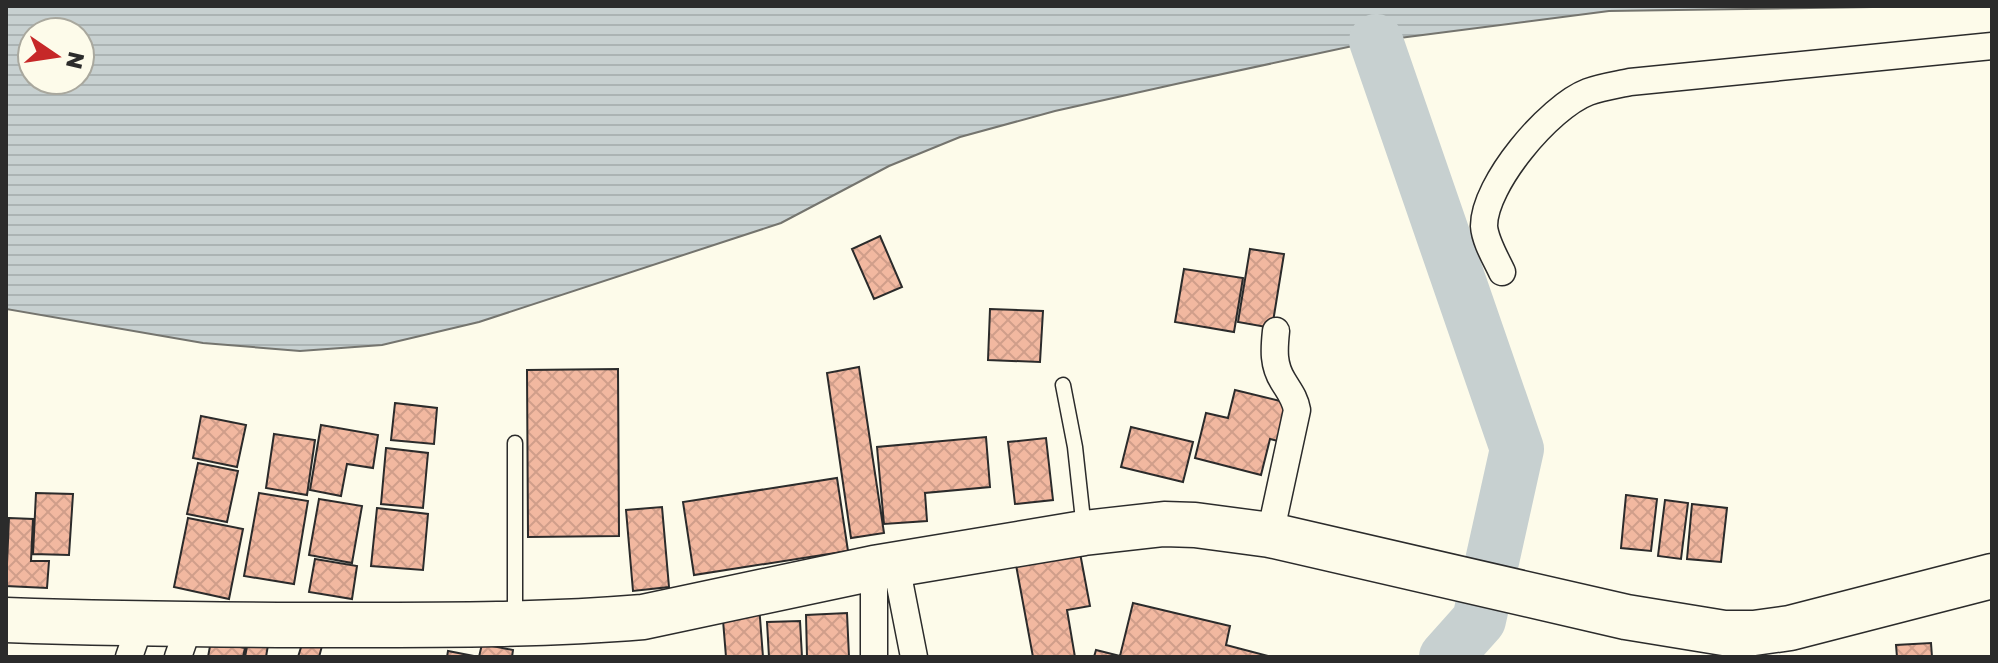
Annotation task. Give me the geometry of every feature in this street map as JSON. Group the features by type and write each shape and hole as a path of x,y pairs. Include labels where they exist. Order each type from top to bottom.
{"highway":[{"path":"6,620 134,641 183,641 643,617 885,567 1084,533 1164,524 1270,535 1626,617 1724,633 1790,628 1992,576"}],"street":[{"path":"1502,272 1484,231 1485,211 1494,191 1526,142 1586,93 1630,82 1992,46"},
{"path":"1270,535 1297,410 1273,356 1276,331"},
{"path":"874,657 885,567"},
{"path":"885,567 914,657"}],"lane":[{"path":"1063,385 1075,447 1084,533"},
{"path":"515,443 515,625"}],"shaded area":[{"path":"6,6 1936,6 1609,11 1376,41 1055,111 960,137 889,166 781,223 479,322 382,345 300,351 203,343 6,309"}],"building":[{"path":"880,236 902,287 874,299 852,249"},
{"path":"1250,249 1284,254 1272,328 1238,322"},
{"path":"1184,269 1243,278 1234,332 1175,322"},
{"path":"990,309 1043,311 1040,362 988,360"},
{"path":"859,367 884,533 851,538 827,373"},
{"path":"618,369 619,536 528,537 527,370"},
{"path":"1235,390 1288,403 1278,441 1270,439 1261,475 1195,458 1206,413 1228,418"},
{"path":"395,403 437,408 434,444 391,440"},
{"path":"201,416 246,425 237,467 193,458"},
{"path":"321,425 378,435 373,468 347,464 341,496 310,490"},
{"path":"1131,427 1193,442 1183,482 1121,467"},
{"path":"274,434 315,440 307,495 266,488"},
{"path":"986,437 990,487 925,493 927,521 884,524 877,447"},
{"path":"1046,438 1053,500 1015,504 1008,442"},
{"path":"386,448 428,453 423,508 381,504"},
{"path":"198,463 238,471 227,522 187,514"},
{"path":"837,478 848,551 694,575 683,502"},
{"path":"36,493 73,494 69,555 33,554"},
{"path":"259,493 308,501 294,584 244,576"},
{"path":"1626,495 1657,499 1651,551 1621,548"},
{"path":"319,499 362,506 352,563 309,555"},
{"path":"1665,500 1688,503 1681,559 1658,556"},
{"path":"1692,504 1727,508 1721,562 1687,559"},
{"path":"662,507 669,587 633,591 626,510"},
{"path":"377,508 428,514 423,570 371,566"},
{"path":"9,518 33,519 31,561 49,561 47,588 6,586"},
{"path":"188,518 243,529 229,599 174,587"},
{"path":"1080,553 1090,606 1067,610 1075,657 1033,657 1016,565"},
{"path":"315,559 357,566 352,599 309,592"},
{"path":"1133,603 1230,626 1226,645 1272,657 1094,657 1096,650 1120,656"},
{"path":"759,605 763,657 726,657 722,608"},
{"path":"847,613 849,657 807,657 806,615"},
{"path":"800,621 802,657 769,657 767,622"},
{"path":"211,641 245,648 243,657 208,657"},
{"path":"248,641 268,645 266,657 245,657"},
{"path":"303,641 322,646 319,657 298,657"},
{"path":"1931,643 1932,657 1897,657 1896,645"},
{"path":"482,644 513,650 512,657 479,657"},
{"path":"448,651 479,657 447,657"}],"waterway":[{"path":"1376,41 1517,449 1479,620 1446,657"}]}
